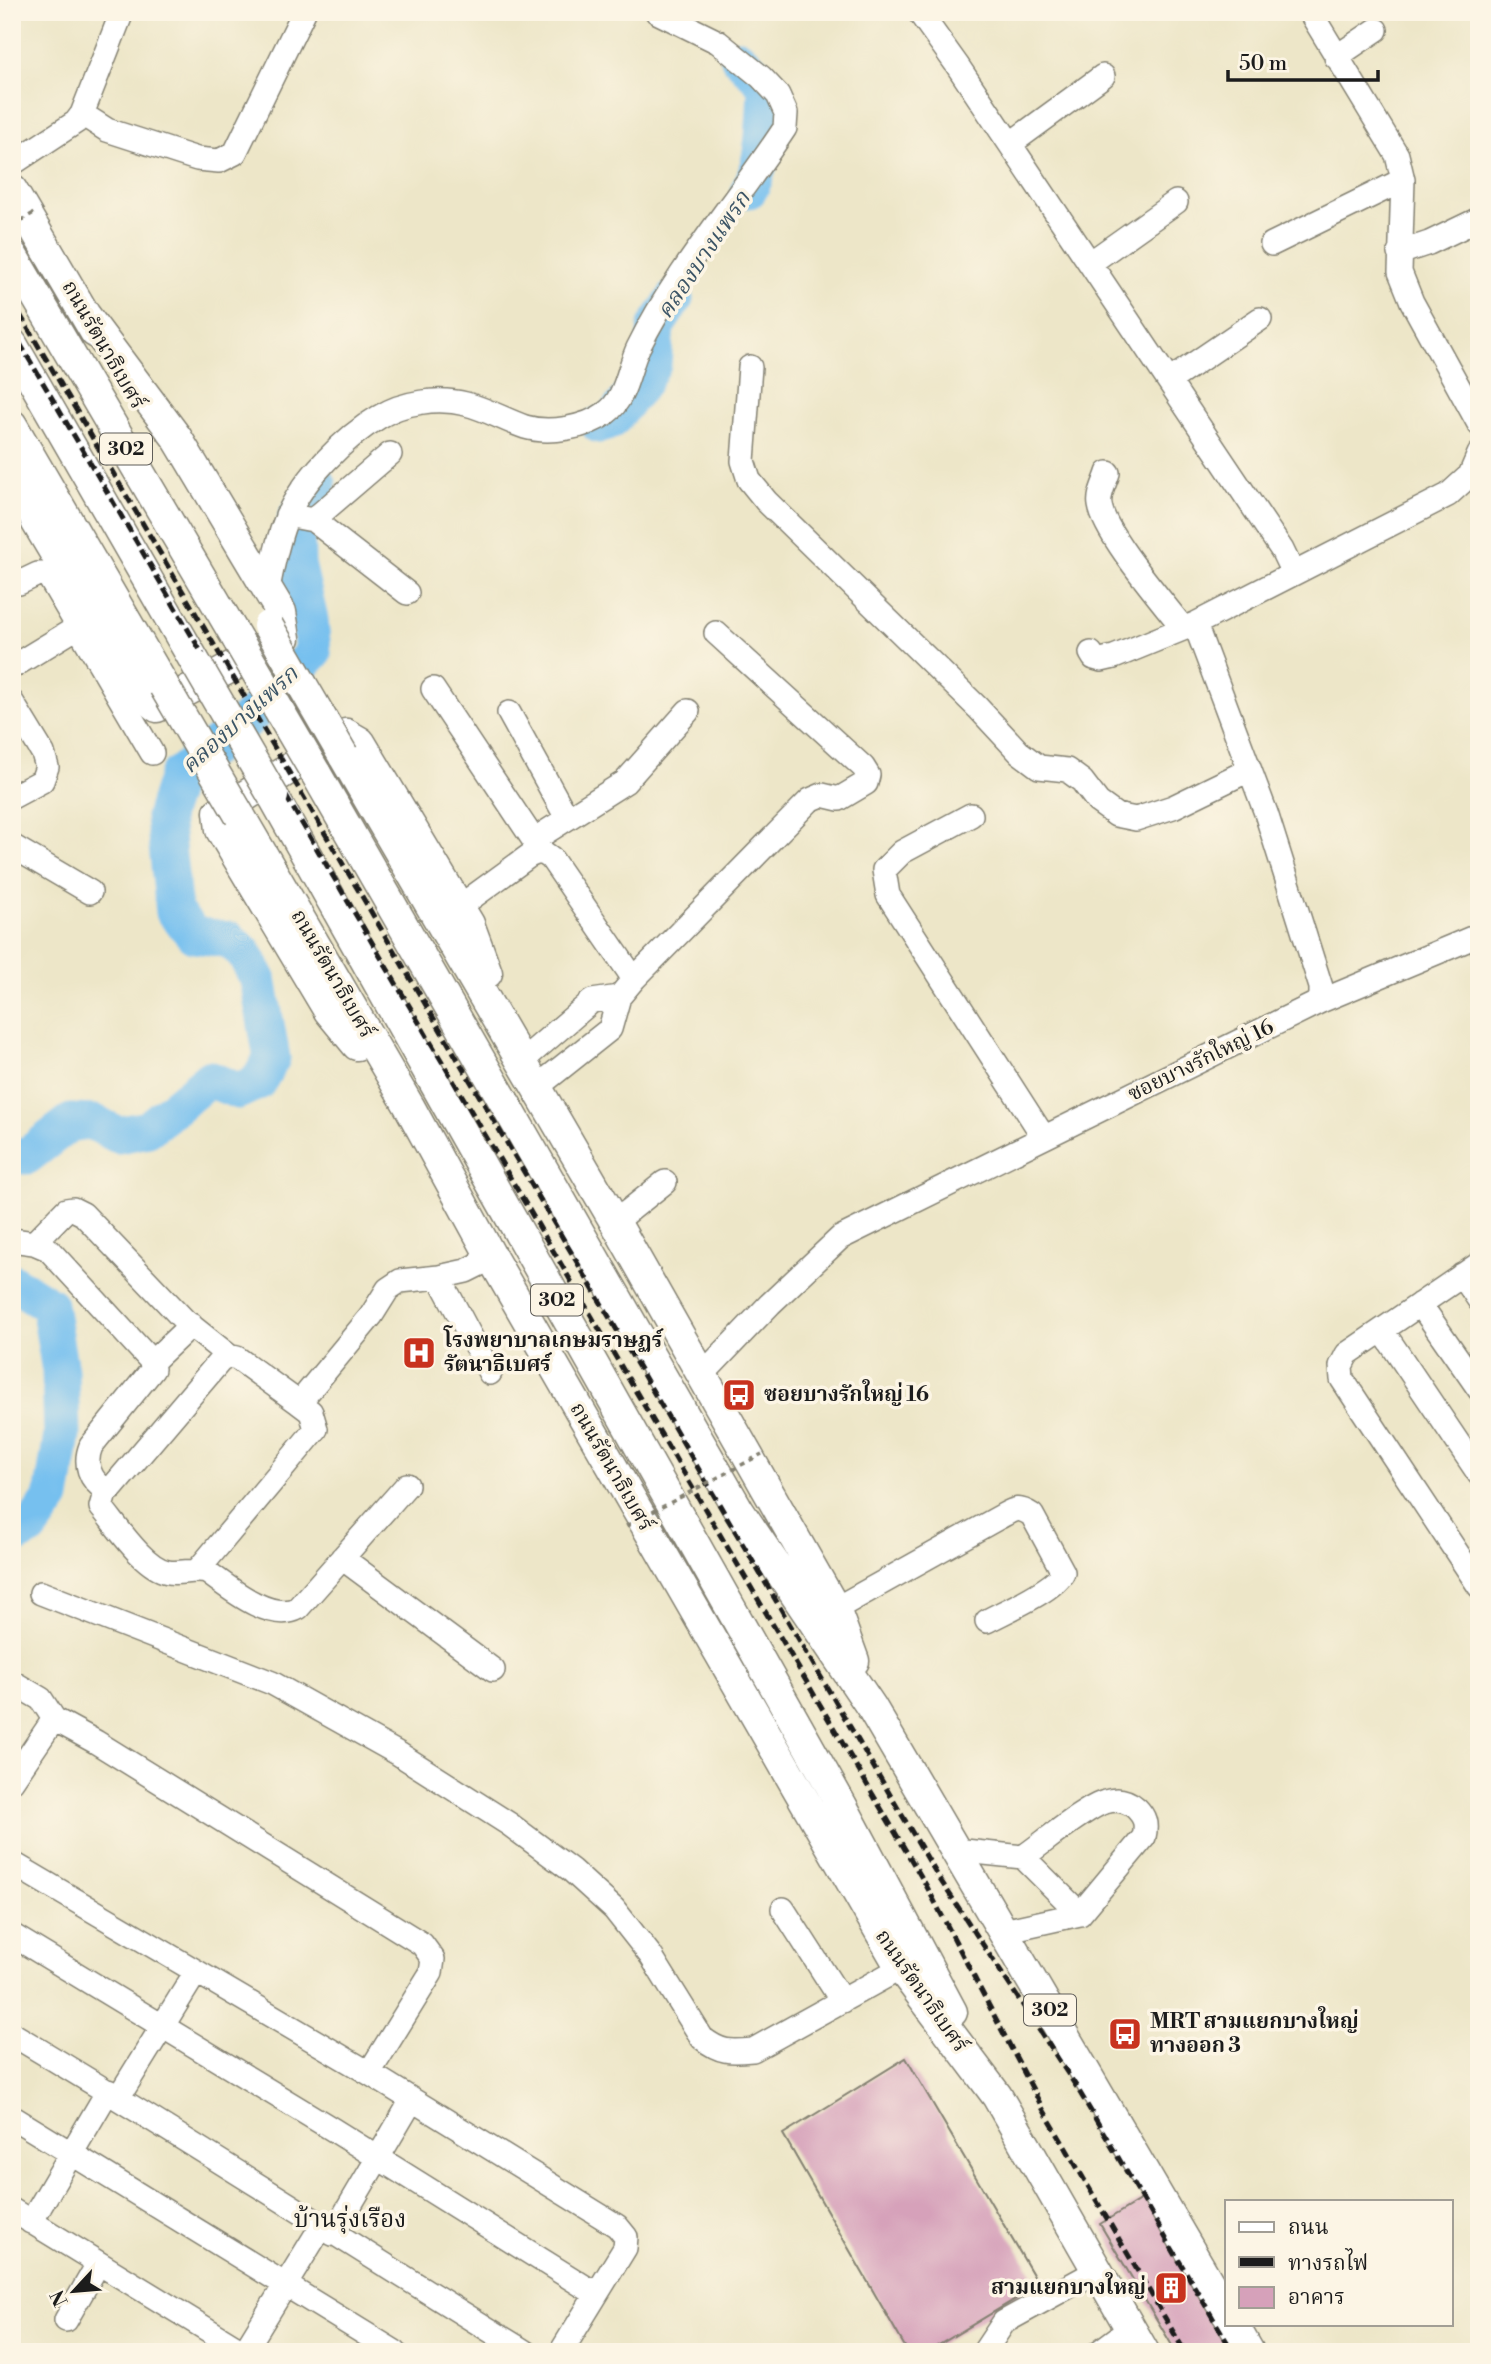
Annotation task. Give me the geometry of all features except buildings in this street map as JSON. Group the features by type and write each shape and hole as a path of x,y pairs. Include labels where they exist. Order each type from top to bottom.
{"main road":[{"name":"ถนนรัตนาธิเบศร์","path":"12,190 518,1054 835,1609 872,1707"},
{"name":"ถนนรัตนาธิเบศร์","path":"12,255 315,772 739,1511 872,1707 1225,2311"},
{"path":"12,453 36,521 86,622 136,690 157,707 285,638 281,612 177,438 85,315"},
{"name":"ถนนรัตนาธิเบศร์","path":"12,344 273,796 841,1804 997,2096 1137,2340"},
{"name":"ถนนรัตนาธิเบศร์","path":"12,425 409,1106 492,1258 901,1968 997,2096"},
{"path":"409,1106 329,1011 221,830 219,812 346,734 360,742 469,924 518,1054"},
{"path":"1234,2326 1249,2352"}],"street":[{"path":"12,164 76,122 82,114 122,12"},
{"path":"82,114 107,130 197,159 219,161 235,153 303,12"},
{"path":"301,517 309,480 338,448 379,416 421,401 464,404 528,428 563,428 583,425 606,413 619,401 635,354 648,328 785,128 786,113 778,95 761,77 718,42 657,12"},
{"path":"919,12 1282,550 1293,573"},
{"path":"1310,12 1397,155 1403,180 1400,272 1412,302 1479,424"},
{"path":"1336,57 1376,30"},
{"path":"1010,144 1102,76"},
{"path":"1272,244 1403,180"},
{"path":"1090,263 1176,202"},
{"path":"1399,253 1429,243 1479,219"},
{"path":"1169,382 1260,319"},
{"path":"750,367 743,461 749,480 1019,752 1039,767 1067,770 1082,781 1098,802 1116,815 1136,819 1173,807 1249,770"},
{"path":"268,589 275,553 301,517 390,454"},
{"path":"1091,653 1094,658 1101,660 1114,657 1189,626 1448,495 1471,475 1479,454"},
{"path":"1108,473 1099,504 1108,526 1123,550 1189,626 1266,813 1321,988 1321,1001"},
{"path":"301,517 407,593"},
{"path":"19,583 38,574 47,574 86,622 152,753"},
{"path":"12,667 86,622"},
{"path":"537,1087 610,1029 626,988 810,800 822,795 839,799 866,783 868,775 863,766 716,633"},
{"path":"433,689 538,845 551,858 626,988"},
{"path":"12,702 43,753 47,767 42,781 12,797"},
{"path":"459,907 529,856 567,818 625,782 688,711"},
{"path":"509,713 567,818"},
{"path":"971,815 902,852 884,870 888,895 1043,1136"},
{"path":"12,846 90,892"},
{"name":"ซอยบางรักใหญ่ 16","path":"702,1375 770,1304 840,1238 1321,1001 1479,935"},
{"path":"518,1054 592,1001 626,988"},
{"path":"615,1222 665,1182"},
{"path":"23,1241 66,1210 73,1209 83,1214 191,1325 229,1356 237,1358 311,1412 316,1429 198,1570"},
{"path":"23,1241 48,1250 152,1363 153,1370 91,1446 86,1457 87,1467 99,1486 106,1490 112,1488 201,1381 220,1361 229,1356"},
{"path":"299,1402 371,1316 388,1289 400,1281 466,1272 492,1258"},
{"path":"1479,1300 1471,1269 1347,1354 1341,1366 1342,1379 1479,1586"},
{"path":"439,1277 490,1373"},
{"path":"1420,1304 1479,1389"},
{"path":"152,1363 191,1325"},
{"path":"1382,1330 1479,1474"},
{"path":"106,1490 102,1507 132,1545 156,1569 179,1573 198,1570 207,1572 263,1608 289,1613 298,1608 407,1485"},
{"path":"835,1609 999,1517 1016,1509 1023,1509 1032,1515 1063,1572 1059,1580 986,1621"},
{"path":"342,1558 493,1670"},
{"path":"41,1593 272,1683 399,1754 509,1824 571,1870 614,1909 651,1956 702,2038 713,2047 727,2052 753,2050 901,1968"},
{"path":"12,1682 41,1699 54,1719 108,1749 422,1944 433,1959 431,1973 369,2073"},
{"path":"12,1782 54,1719"},
{"path":"1003,1931 1080,1914 1144,1837 1144,1816 1132,1804 1123,1800 1103,1802 1023,1857"},
{"path":"955,1850 1023,1857 1080,1914"},
{"path":"12,1863 369,2073 617,2226 626,2237 625,2248 561,2352"},
{"path":"783,1909 842,2001"},
{"path":"12,1935 379,2158 596,2294"},
{"path":"196,1972 163,2026 71,2153 21,2216 244,2352 285,2285 379,2158 412,2100"},
{"path":"12,2034 525,2352"},
{"path":"12,2117 395,2352"},
{"path":"66,2320 98,2264"},
{"path":"984,2352 1004,2322 1097,2271"},
{"path":"1100,2352 1137,2340"}],"path":[{"path":"12,226 37,211"},
{"path":"626,1526 762,1454"}],"waterway":[{"name":"คลองบางแพรก","path":"739,58 766,85 761,154 749,190"},
{"name":"คลองบางแพรก","path":"599,425 611,421 642,383 653,364 656,326 675,298"},
{"name":"คลองบางแพรก","path":"12,1156 27,1156 71,1122 95,1123 118,1135 148,1129 209,1079 238,1091 258,1082 272,1058 258,979 244,953 230,940 194,935 174,912 164,817 177,776 247,720 313,653 310,620 297,564 296,518 318,484"},
{"name":"คลองบางแพรก","path":"12,1282 49,1305 60,1371 62,1435 52,1498 31,1528 12,1538"}],"railway":[{"path":"12,301 939,1878 1076,2086 1233,2352"},
{"path":"12,330 926,1885 1043,2109 1185,2352"}],"place":[{"name":"โรงพยาบาลเกษมราษฏร์ รัตนาธิเบศร์","path":"419,1353"},
{"name":"ซอยบางรักใหญ่ 16","path":"739,1395"},
{"name":"MRT สามแยกบางใหญ่ ทางออก 3","path":"1125,2034"},
{"name":"สามแยกบางใหญ่","path":"1171,2288"}],"district":[{"name":"บ้านรุ่งเรือง","path":"350,2220"}]}
